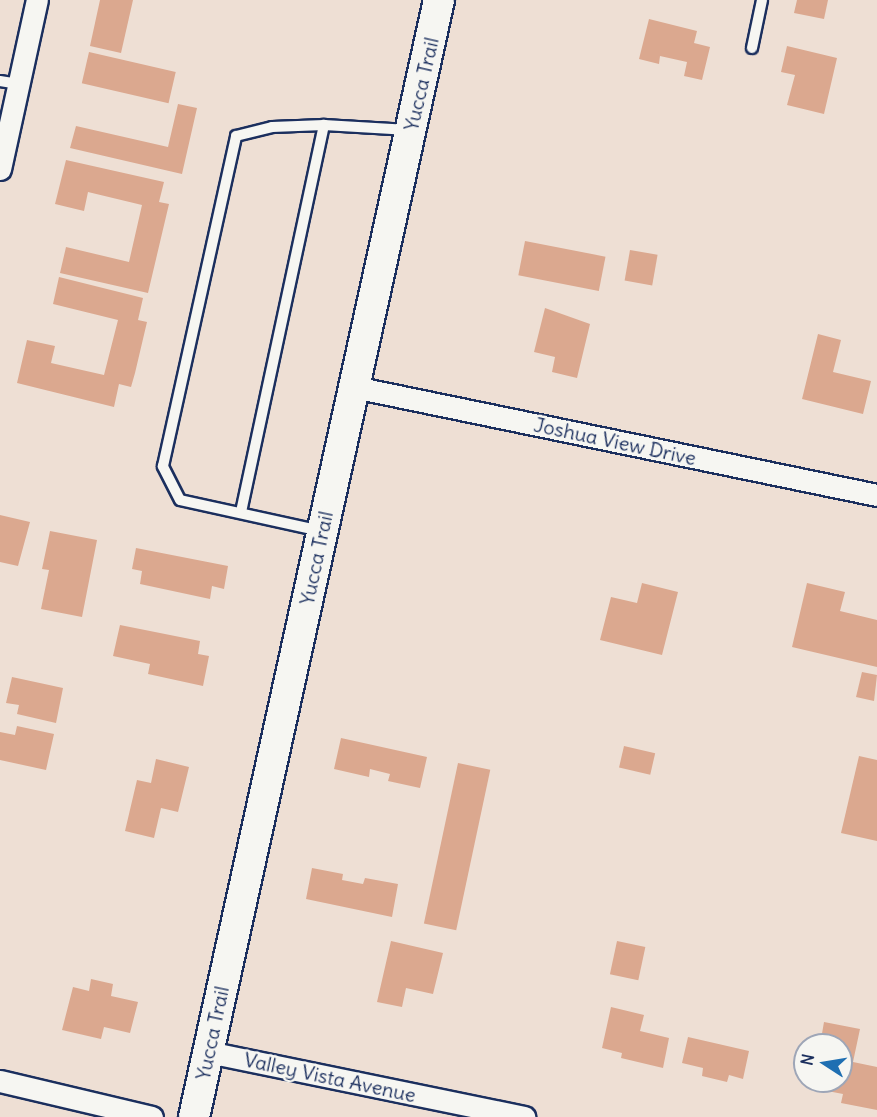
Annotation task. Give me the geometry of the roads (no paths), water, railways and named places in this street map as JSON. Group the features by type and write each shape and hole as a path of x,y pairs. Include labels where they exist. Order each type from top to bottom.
{"main road":[{"name":"Yucca Trail","path":"194,1117 439,0"}],"street":[{"path":"0,169 9,82 37,0"},
{"name":"Joshua View Drive","path":"354,387 877,495"},
{"name":"Valley Vista Avenue","path":"208,1052 524,1117"},
{"path":"0,1081 152,1117"}],"lane":[{"path":"752,48 762,0"},
{"path":"322,531 180,500 163,466 236,136 272,127 324,125 410,130"},
{"path":"241,513 324,125"}]}
